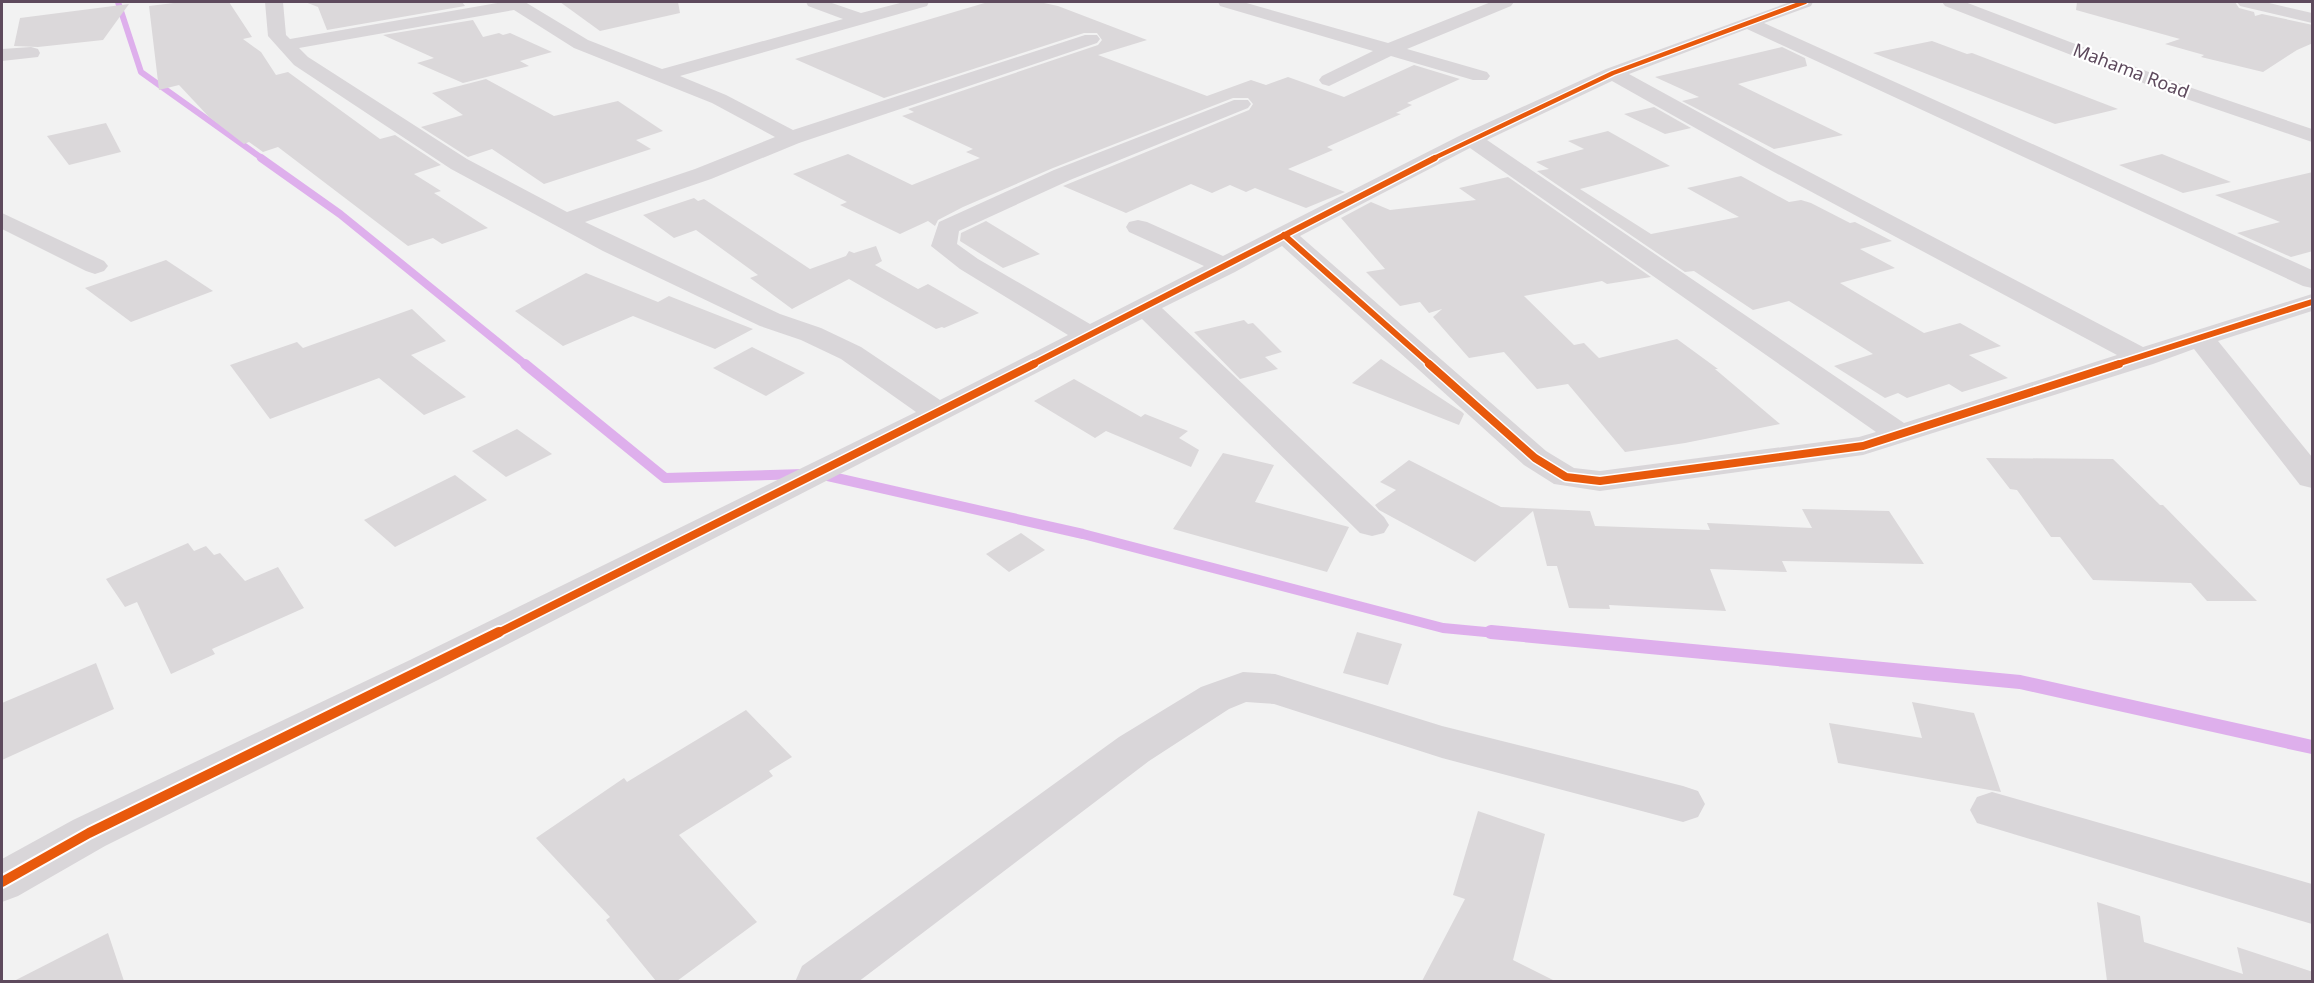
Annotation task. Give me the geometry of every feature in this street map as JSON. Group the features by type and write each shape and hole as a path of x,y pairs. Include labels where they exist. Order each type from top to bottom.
{"street":[{"path":"274,2 277,36 301,61 459,164 612,246 770,320 811,334 851,353 938,413"},
{"path":"814,2 860,19"},
{"path":"660,76 921,2"},
{"path":"1234,2 1480,76"},
{"path":"1329,80 1390,49 1505,2"},
{"path":"2,882 88,833 424,670 938,413 1226,267 1471,139 1612,73 1805,2"},
{"name":"Mahama Road","path":"1950,2 2176,89 2313,136"},
{"name":"Mahama Road","path":"1979,2 2201,86 2313,123"},
{"path":"2246,2 2313,18"},
{"path":"285,45 516,3 581,44 718,99 790,138"},
{"path":"1747,23 2313,280"},
{"path":"565,220 703,174 790,138 1091,39"},
{"path":"2,56 32,53"},
{"path":"1612,73 1769,160 2143,358"},
{"path":"1090,336 969,264 944,246 948,227 1062,175 1240,104"},
{"path":"1471,139 1900,434"},
{"path":"2,220 95,266"},
{"path":"1138,227 1226,267"},
{"path":"1284,235 1535,458 1566,477 1600,481 1863,446 2313,303"},
{"path":"1145,307 1372,525"},
{"path":"2201,339 2313,478"},
{"path":"819,981 1134,749 1215,698 1244,687 1275,689 1442,742 1683,804"},
{"path":"1992,810 2313,904"}],"building":[{"path":"182,2 229,2 252,37 243,39 261,52 276,75 288,72 380,139 395,135 441,165 414,174 441,191 434,193 488,228 442,244 433,238 408,246 278,147 263,152 249,142 244,144 209,117 179,85 159,90 149,6"},
{"path":"305,2 462,2 465,6 327,30 318,7"},
{"path":"560,2 678,2 680,13 600,31"},
{"path":"988,2 1039,2 1058,6 1147,40 1098,55 1207,96 1251,80 1266,85 1288,77 1344,97 1414,65 1460,79 1407,103 1412,105 1396,113 1401,114 1327,147 1333,150 1288,169 1345,192 1306,208 1255,188 1246,192 1230,185 1212,193 1191,184 1126,213 1063,186 1249,110 1253,104 1248,98 1233,98 1053,168 963,207 938,220 935,226 928,221 900,234 840,205 847,202 793,174 848,154 912,185 980,158 966,152 973,149 902,116 914,112 908,109 1098,45 1102,40 1097,33 1084,33 884,98 795,59"},
{"path":"2077,2 2235,2 2239,8 2254,12 2255,16 2262,14 2313,25 2313,43 2297,50 2263,72 2201,57 2204,55 2165,44 2180,39 2076,10"},
{"path":"129,4 103,40 38,47 14,46 20,18"},
{"path":"473,20 483,37 510,33 552,52 520,61 529,66 463,83 417,63 434,58 383,35"},
{"path":"1932,41 1967,54 1972,53 2118,109 2055,124 1873,53"},
{"path":"1782,47 1805,58 1807,66 1738,84 1843,135 1774,149 1682,101 1699,97 1655,77"},
{"path":"486,79 554,116 618,101 663,131 636,140 651,149 544,184 492,149 468,157 421,127 463,115 432,93"},
{"path":"1654,107 1691,128 1665,134 1624,114"},
{"path":"106,123 121,152 69,165 47,136"},
{"path":"1608,131 1670,166 1580,189 1651,234 1739,217 1687,188 1741,176 1789,202 1801,200 1811,203 1892,241 1860,249 1895,268 1840,283 1924,333 1960,323 2001,346 1969,355 2008,378 1962,392 1949,384 1907,398 1898,393 1885,398 1834,366 1873,354 1789,301 1753,310 1694,271 1685,272 1537,171 1549,169 1536,162 1584,149 1568,141"},
{"path":"2162,154 2231,182 2183,193 2119,165"},
{"path":"2313,172 2313,251 2291,257 2237,233 2280,222 2215,195"},
{"path":"1508,177 1651,277 1607,284 1602,281 1524,296 1574,345 1584,343 1599,358 1677,339 1718,369 1715,369 1780,424 1685,443 1625,452 1568,384 1537,389 1504,352 1469,358 1433,317 1442,309 1429,313 1420,302 1400,306 1366,272 1385,269 1341,218 1371,202 1390,210 1476,200 1459,188"},
{"path":"694,198 698,201 704,199 810,269 846,256 849,251 854,253 876,246 882,261 875,265 918,289 928,284 979,313 944,328 936,329 849,279 792,309 750,278 758,275 696,230 674,238 643,215"},
{"path":"986,221 1040,254 1003,268 960,241 961,233"},
{"path":"166,260 213,291 131,322 85,288"},
{"path":"586,273 658,302 669,296 753,329 715,349 633,316 563,346 515,311"},
{"path":"412,309 446,341 411,355 466,397 424,415 379,378 270,419 230,365 297,342 303,348"},
{"path":"1244,320 1248,324 1253,323 1282,352 1265,357 1278,369 1240,379 1194,332"},
{"path":"752,347 805,373 766,396 713,368"},
{"path":"1381,359 1462,412 1464,414 1459,425 1352,383"},
{"path":"1074,379 1141,417 1145,414 1188,431 1179,438 1199,450 1191,467 1106,431 1095,438 1034,401"},
{"path":"517,429 552,454 506,477 472,451"},
{"path":"1223,453 1274,465 1255,502 1349,527 1327,572 1173,529"},
{"path":"1986,458 2113,459 2160,505 2163,505 2257,601 2207,601 2191,583 2093,580 2060,537 2051,537 2017,490 2010,489"},
{"path":"1409,460 1501,507 1590,511 1595,526 1710,530 1707,523 1812,528 1802,509 1889,511 1924,564 1782,561 1787,572 1710,569 1726,611 1609,605 1610,609 1569,608 1557,566 1547,566 1533,511 1475,562 1379,510 1375,505 1396,490 1380,482"},
{"path":"455,475 487,500 395,547 364,520"},
{"path":"1021,533 1045,550 1009,572 986,554"},
{"path":"188,543 194,551 206,546 214,555 220,553 245,581 278,567 304,608 212,649 215,654 171,674 137,602 125,607 106,579"},
{"path":"1357,632 1402,644 1388,685 1343,673"},
{"path":"96,663 114,709 2,760 2,703"},
{"path":"1912,702 1974,713 2001,792 1838,763 1829,723 1922,738"},
{"path":"746,710 792,757 769,771 773,776 679,835 757,922 677,981 656,981 606,920 610,917 536,838 624,778 627,782"},
{"path":"1478,811 1545,834 1513,960 1555,981 1422,981 1465,899 1453,895"},
{"path":"2097,902 2140,916 2144,942 2243,974 2237,947 2313,972 2313,981 2107,981"},
{"path":"108,933 124,981 14,981"}],"waterway":[{"path":"118,2 141,72 263,159"},
{"path":"261,158 340,214 526,365"},
{"path":"525,364 665,478 804,474"},
{"path":"819,474 1083,534 1443,628 1507,634"},
{"path":"1491,632 2020,682 2312,747"}],"cycle path":[{"path":"2,882 89,833 424,670 938,413 1471,139 1613,73 1805,2"},
{"path":"1284,235 1535,458 1566,477 1600,481 1863,446 2312,302"}]}
